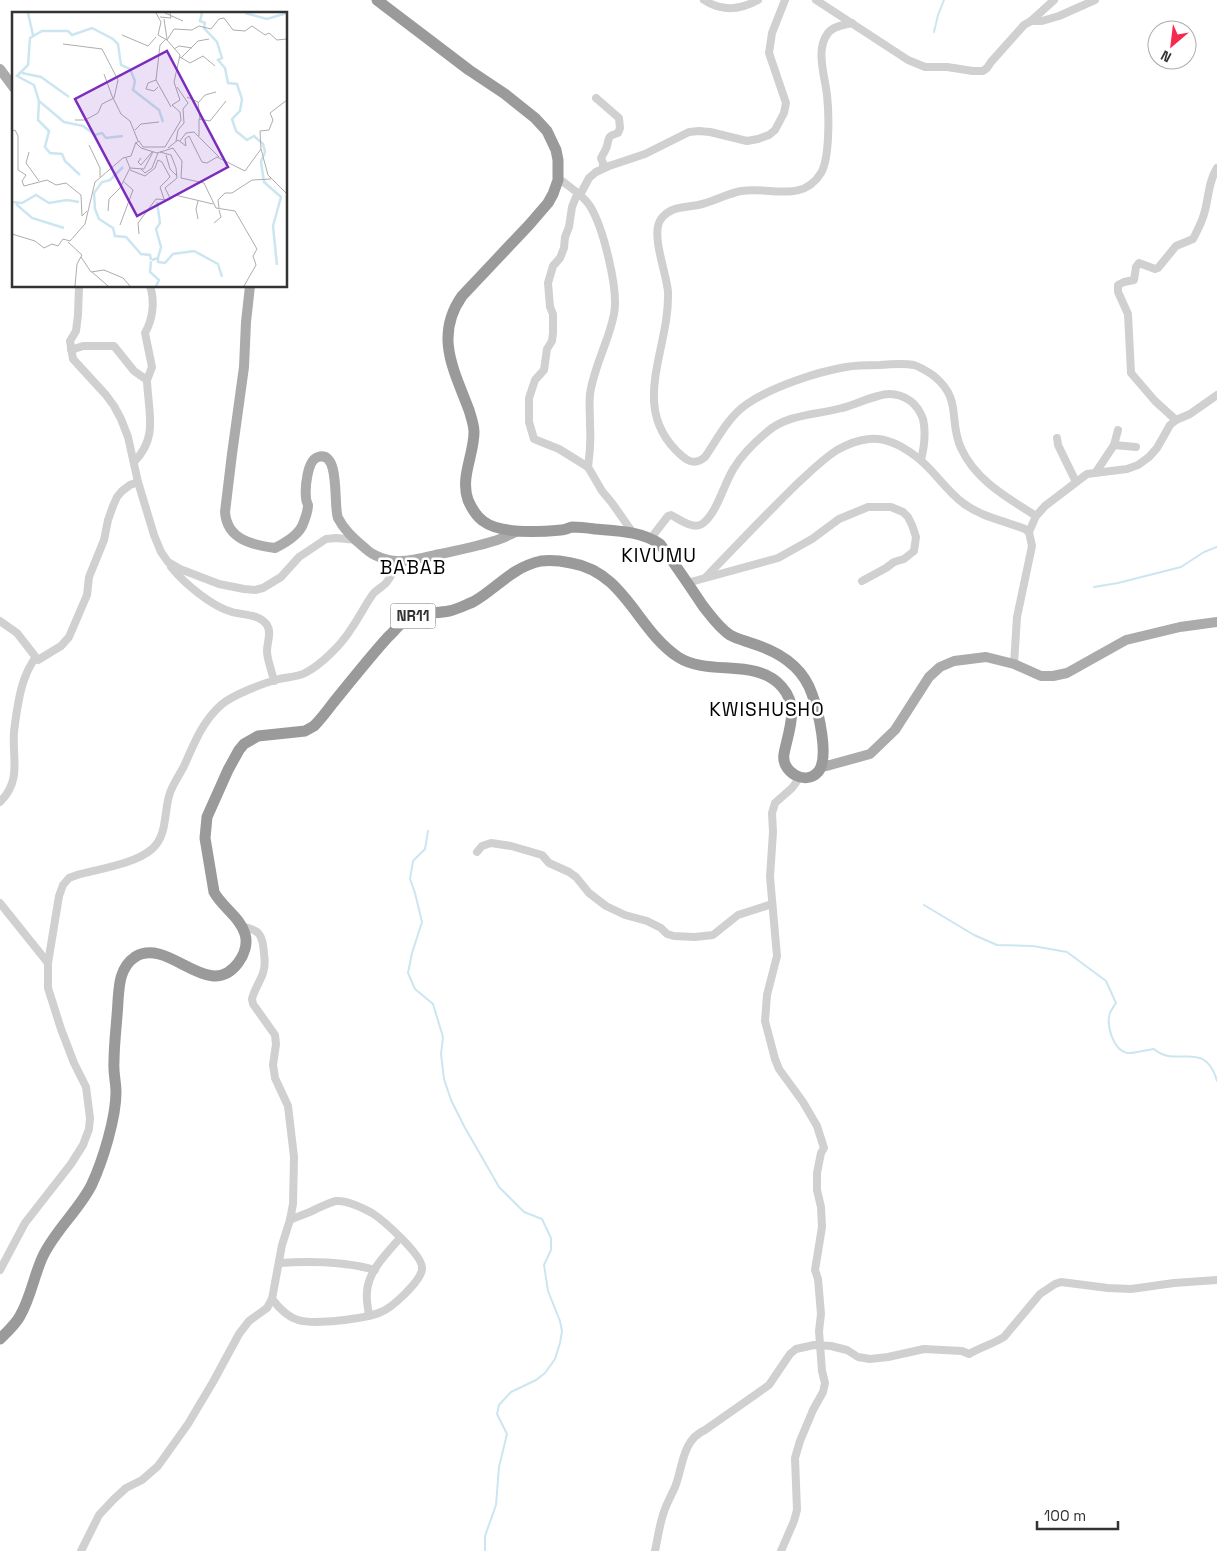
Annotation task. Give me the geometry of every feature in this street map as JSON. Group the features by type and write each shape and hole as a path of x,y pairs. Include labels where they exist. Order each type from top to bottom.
{"highway":[{"path":"377,0 468,70 505,94 541,124 547,131 556,150 558,160 558,180 553,194 541,211 462,296 448,324 450,357 474,431 466,479 468,500 484,522 502,529 518,531 563,530 572,527 633,533 652,538 660,544 713,618 724,630 733,637 780,654 803,676 812,691 823,752 818,772 812,776 800,777"},
{"name":"NR11","path":"242,927 218,900 214,892 205,838 207,816 239,750 244,744 258,736 296,732 314,726 379,647 405,620 417,615 460,608 476,600 514,571 541,562 559,561 574,563 586,566 601,574 615,586 659,640 680,658 696,664 758,672 776,681 787,694 792,715 784,754 785,764 791,773 800,777"},
{"path":"0,1339 20,1316 43,1256 62,1224 91,1185 102,1157 115,1103 114,1063 119,992 125,966 129,961 141,954 156,952 203,974 214,976 223,974 237,964 244,954 246,936 242,927"}],"main road":[{"path":"0,68 12,85"},
{"path":"250,288 244,367 232,454 226,519 238,536 245,542 254,545 275,548 296,534 303,525 308,505 306,500 307,477 316,457 324,456 332,464 336,480 335,506 338,518 367,551 377,556 397,561 422,558 495,541 518,531"},
{"path":"821,766 830,766 870,754 895,730 929,677 940,667 954,661 986,657 1014,664 1041,676 1053,676 1067,673 1126,640 1180,627 1217,622"}],"street":[{"path":"704,0 724,9 746,5 758,0"},
{"path":"633,533 602,491 588,467 559,449 534,439 529,419 529,398 535,380 544,370 547,348 552,341 553,323 548,283 550,274 564,248 572,207 576,197 588,178 603,168 645,154 689,132 710,132 747,141 769,135 774,130 784,113 786,103 769,53 772,33 785,0"},
{"path":"816,0 908,60 925,67 947,67 973,71 983,71 987,68 1024,25 1054,0"},
{"path":"1030,21 1055,18 1095,0"},
{"path":"852,23 828,32 822,46 821,54 828,116 826,158 820,175 804,189 797,191 743,191 731,193 703,204 678,207 670,210 657,226 656,235 668,293 665,326 655,371 653,404 657,422 663,434 676,451 683,458 695,462 705,457 731,418 747,404 768,392 814,375 847,367 899,364 917,366 934,376 947,390 953,404 956,436 965,455 978,474 1036,516"},
{"path":"596,98 619,118 620,128 618,133 612,135 607,141 607,146 601,158 603,168"},
{"path":"1176,420 1155,401 1131,374 1128,314 1118,292 1118,285 1134,280 1136,267 1139,263 1155,269 1158,268 1176,246 1193,239 1204,214 1210,184 1217,168"},
{"path":"558,180 562,181 590,206 601,233 613,279 615,303 612,322 595,372 590,397 591,439 588,467"},
{"path":"79,288 76,331 70,341 70,350 73,359 114,406 128,437 138,482 161,552 176,572 208,600 221,608 252,616 268,625 270,634 267,649 274,681"},
{"path":"134,462 143,453 149,440 151,423 147,380 152,367 145,333 150,325 152,315 153,294 151,288"},
{"path":"70,350 83,346 114,346 134,371 147,380"},
{"path":"652,538 668,516 671,515 687,524 698,526 707,520 724,490 733,469 750,449 773,427 803,415 843,408 880,395 900,395 912,402 923,418 924,446 921,460"},
{"path":"1014,664 1017,617 1032,546 1029,532 1036,516 1045,506 1087,474 1127,469 1138,465 1157,448 1170,425 1217,395"},
{"path":"1096,472 1114,445 1118,430"},
{"path":"1057,438 1058,445 1076,482"},
{"path":"706,577 776,503 819,463 838,449 862,440 871,439 890,442 902,448 921,460 951,493 970,508 1026,529 1029,532"},
{"path":"1114,445 1136,447"},
{"path":"36,658 38,660 61,646 69,637 87,595 89,577 104,540 108,520 117,497 130,485 138,482"},
{"path":"687,583 778,558 812,539 839,519 868,507 881,506 897,509 908,517 912,525 916,537 914,551 904,559 894,562 862,581"},
{"path":"168,562 180,569 219,584 255,590 263,588 282,577 299,557 326,539 357,540"},
{"path":"0,1270 25,1223 76,1157 89,1129 90,1118 86,1087 74,1063 56,1016 48,988 48,963 58,899 63,885 70,878 77,875 129,861 151,851 161,835 172,787 184,766 196,738 217,709 227,700 256,686 303,674 323,661 350,631 374,594 388,579 396,567 397,561"},
{"path":"0,620 17,632 36,658"},
{"path":"0,802 12,786 15,758 14,733 20,698 26,674 36,658"},
{"path":"781,1551 797,1510 795,1458 797,1450 813,1410 823,1392 824,1383 819,1331 821,1314 818,1279 815,1270 822,1227 821,1207 816,1182 821,1153 824,1148 818,1126 779,1069 766,1021 767,995 777,956 770,867 773,808 775,803 792,788 800,777"},
{"path":"477,852 482,846 491,843 511,846 542,855 549,863 576,877 589,893 606,906 625,916 647,921 661,928 667,934 674,936 695,937 713,935 738,915 772,904"},
{"path":"0,903 48,963"},
{"path":"81,1551 99,1515 126,1488 142,1480 158,1466 188,1424 238,1334 249,1321 267,1308 272,1299 282,1245 290,1220 294,1196 294,1170 289,1112 285,1098 275,1078 273,1065 276,1044 275,1036 253,1004 252,999 264,967 264,943 260,934 255,930 242,927"},
{"path":"272,1299 287,1315 306,1322 369,1316 385,1311 411,1288 421,1274 420,1261 400,1238 372,1214 344,1202 336,1201 290,1220"},
{"path":"369,1316 367,1292 370,1280 375,1270 400,1238"},
{"path":"279,1263 316,1261 359,1265 375,1270"},
{"path":"655,1551 664,1510 676,1485 682,1459 691,1441 696,1435 769,1385 790,1354 796,1349 814,1345 831,1346 847,1350 858,1357 870,1359 924,1349 962,1351 969,1354 1004,1337 1040,1294 1055,1284 1068,1282 1108,1288 1131,1289 1217,1280"}],"waterway":[{"path":"934,32 944,0"},
{"path":"1094,587 1181,567 1204,552 1217,547"},
{"path":"428,831 425,849 413,861 410,879 422,922 408,973 415,989 433,1004 443,1037 441,1054 444,1079 451,1100 464,1126 499,1187 524,1212 542,1219 551,1238 551,1250 544,1265 548,1291 562,1331 555,1359 545,1373 536,1380 511,1392 499,1405 497,1414 507,1434 499,1467 496,1505 485,1536 485,1551"},
{"path":"924,905 974,935 997,945 1033,946 1067,952 1106,981 1116,1003 1110,1013 1110,1030 1114,1042 1122,1051 1129,1053 1154,1049 1171,1056 1198,1057 1212,1068 1217,1081"}],"district":[{"name":"KIVUMU","path":"659,555"},
{"name":"BABAB","path":"413,567"},
{"name":"KWISHUSHO","path":"767,709"}]}
